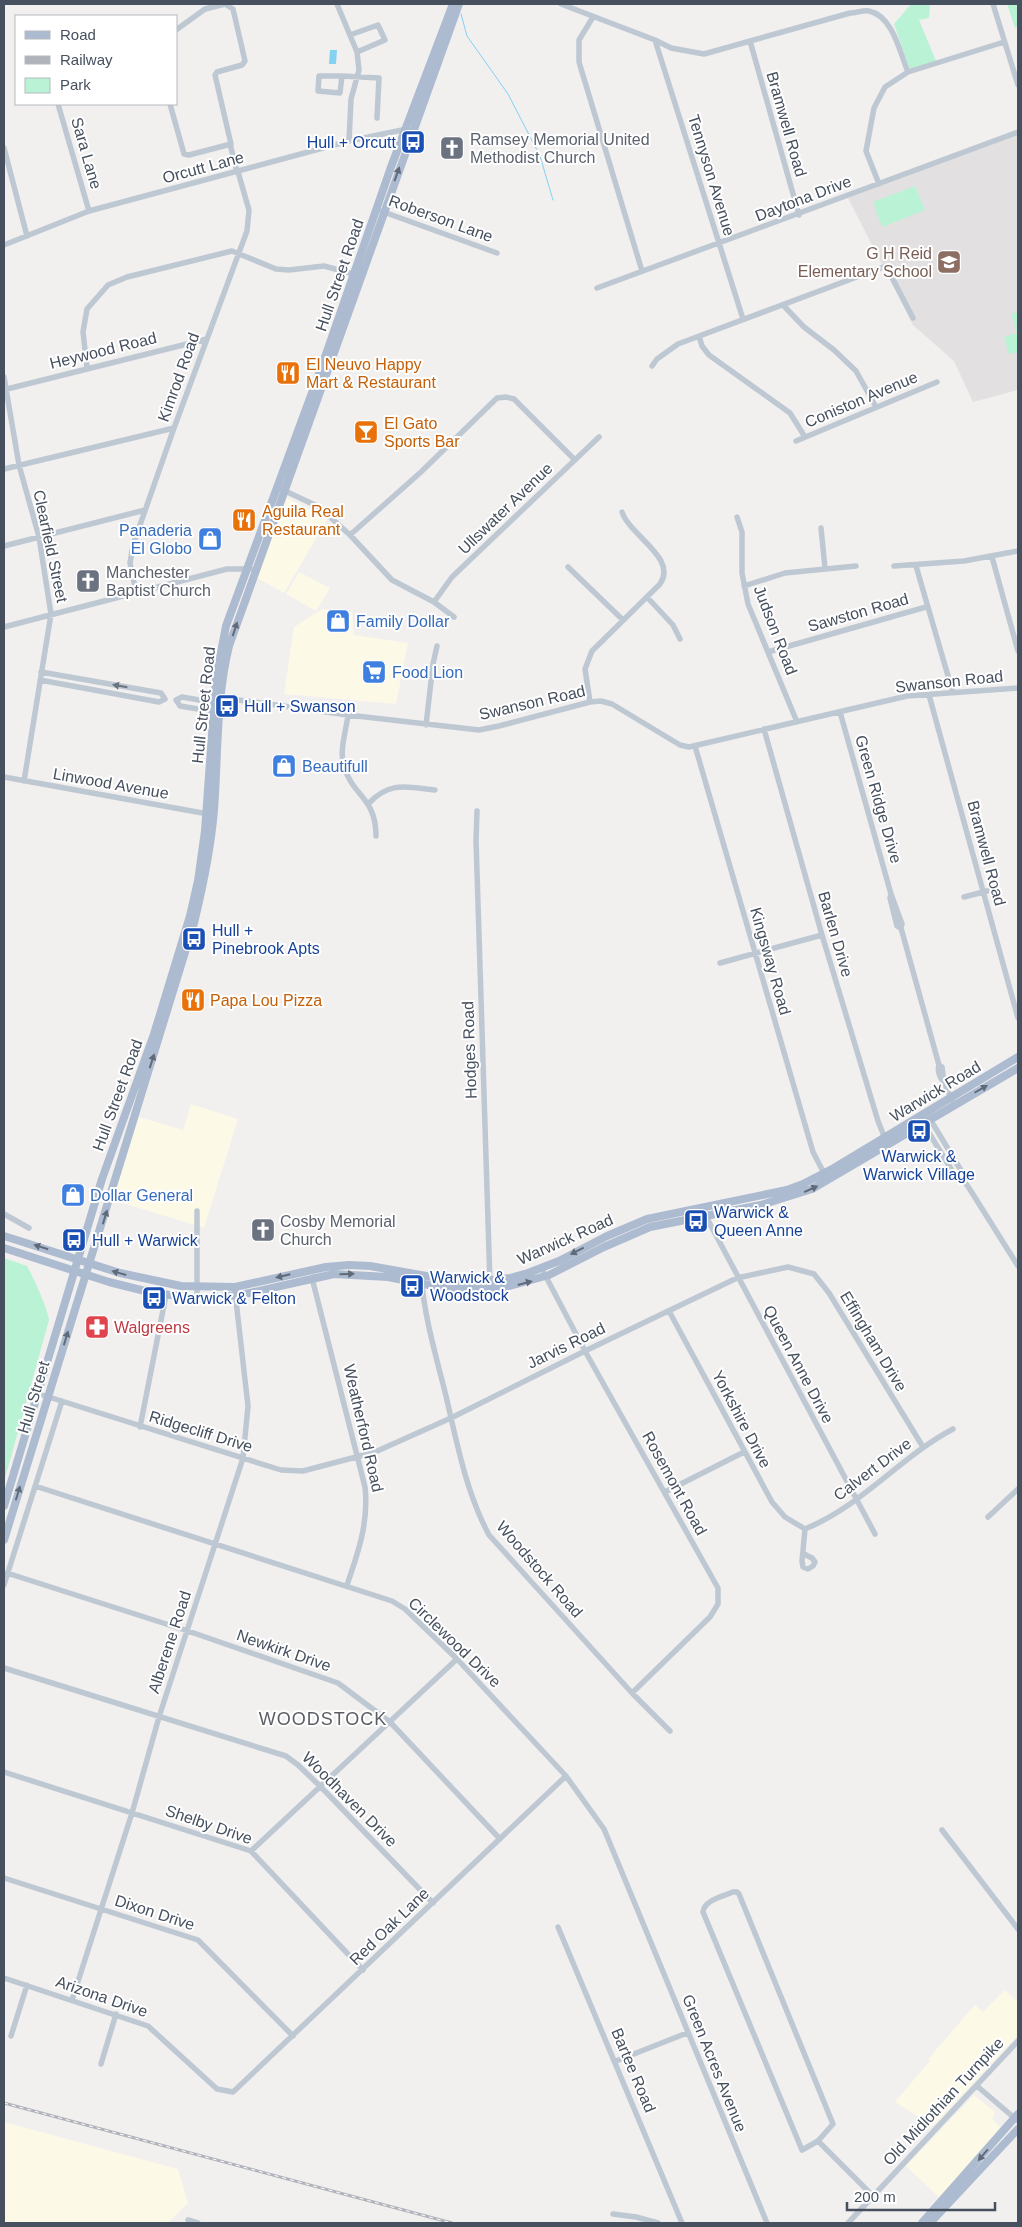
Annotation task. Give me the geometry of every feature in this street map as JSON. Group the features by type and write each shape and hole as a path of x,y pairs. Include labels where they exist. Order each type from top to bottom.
{"main road":[{"name":"Hull Street Road","path":"90,1263 194,923 206,871 218,704 229,646 252,569 358,275 405,129 453,4"},
{"name":"Hull Street Road","path":"380,211 414,128 459,4"},
{"name":"Hull Street Road","path":"36,1393 102,1179 154,1034 180,950 198,883 210,815"},
{"name":"Warwick Road","path":"4,1248 109,1282 166,1296 197,1298 236,1296 334,1274 362,1274 388,1277 449,1289 520,1284 546,1276 633,1233 667,1222 780,1200 828,1181 888,1145 951,1097 1018,1057"},
{"name":"Warwick Road","path":"4,1236 142,1279 197,1287 235,1287 326,1267 349,1265 370,1266 490,1285 542,1268 631,1225 664,1214 786,1190 824,1173 884,1137 954,1105 1018,1068"},
{"name":"Hull Street","path":"4,1540 90,1263"},
{"name":"Hull Street","path":"4,1506 36,1393"},
{"path":"922,2223 1017,2118"},
{"path":"930,2223 1018,2129"}],"street":[{"name":"Kimrod Road","path":"136,592 130,563 133,545 247,230 249,210 230,144 231,139 215,75 217,72 242,65 245,61 232,9 225,4 205,10 178,29"},
{"path":"337,4 357,52 359,70 351,99 349,142"},
{"path":"561,4 671,48 704,54 850,13 869,11 882,19 891,30 908,72"},
{"path":"993,4 1018,85"},
{"path":"593,18 579,40 579,62 642,271"},
{"path":"350,35 378,25 384,40 357,52"},
{"name":"Tennyson Avenue","path":"655,40 743,319"},
{"name":"Bramwell Road","path":"750,41 799,215"},
{"path":"879,184 866,151 874,108 885,87 908,72 1004,42"},
{"path":"342,76 340,93 318,91 319,76 342,76 357,76 379,78 377,118"},
{"name":"Sara Lane","path":"58,105 89,211"},
{"path":"170,105 184,154 189,155 230,144"},
{"name":"Orcutt Lane","path":"4,246 89,211 349,142 414,128"},
{"name":"Daytona Drive","path":"597,288 799,215 1018,132"},
{"path":"4,148 27,236"},
{"name":"Roberson Lane","path":"380,211 497,253"},
{"path":"87,368 83,322 87,309 108,285 126,277 232,251 276,268 289,270 324,266 358,275"},
{"path":"652,366 657,359 678,344 886,266 913,318"},
{"path":"783,305 804,327 856,370 876,407"},
{"path":"699,336 702,346 709,355 790,413 805,437"},
{"name":"Heywood Road","path":"7,389 207,339"},
{"name":"Clearfield Street","path":"4,377 18,465 39,538 51,614 24,781"},
{"name":"Coniston Avenue","path":"796,441 937,382"},
{"path":"350,535 422,472 497,398 506,397 514,399 575,460"},
{"path":"4,469 174,428"},
{"name":"Ullswater Avenue","path":"434,602 452,577 599,437"},
{"path":"281,489 319,507 350,535 392,580 434,602 454,617"},
{"path":"4,546 145,510"},
{"path":"590,702 586,675 588,657 596,645 663,580 664,566 659,557 630,527 622,512"},
{"name":"Judson Road","path":"737,517 742,532 744,586 751,614 797,722"},
{"path":"822,528 825,568"},
{"path":"894,566 916,566 992,557 1018,551"},
{"path":"992,557 1018,650"},
{"path":"744,586 785,573 856,566"},
{"path":"916,566 926,607 952,693"},
{"path":"568,567 622,620"},
{"path":"4,627 227,569 252,569"},
{"path":"647,597 673,624 680,639"},
{"name":"Sawston Road","path":"768,652 926,607"},
{"path":"426,725 433,664 438,646"},
{"path":"40,680 158,702 165,699 161,693 41,672"},
{"name":"Swanson Road","path":"218,704 426,725 485,729 590,702 609,702 680,745 695,746 907,696 1018,688"},
{"name":"Bramwell Road","path":"929,695 1018,1018"},
{"path":"182,697 218,704 180,706 176,702 177,699 182,697"},
{"name":"Green Ridge Drive","path":"840,712 891,894 890,898 897,926 900,928 939,1065 942,1067 944,1082 954,1105"},
{"path":"348,716 343,750 344,765 348,777 369,803 375,817 376,836"},
{"name":"Barlen Drive","path":"764,729 822,935 878,1121 888,1145"},
{"name":"Kingsway Road","path":"695,746 813,1152 828,1181"},
{"name":"Linwood Avenue","path":"4,777 210,815"},
{"path":"369,803 381,792 392,787 435,790"},
{"name":"Hodges Road","path":"477,811 476,849 490,1285"},
{"path":"964,897 991,890"},
{"path":"720,963 822,935"},
{"path":"925,1118 933,1124 962,1172 964,1181 1018,1266"},
{"name":"Queen Anne Drive","path":"700,1207 875,1534"},
{"path":"197,1211 197,1298"},
{"path":"4,1214 29,1228"},
{"name":"Jarvis Road","path":"359,1456 375,1452 451,1418 737,1278 788,1267"},
{"name":"Effingham Drive","path":"788,1267 814,1274 829,1293 923,1447"},
{"name":"Rosemont Road","path":"542,1268 585,1351 718,1588 718,1604 710,1617 632,1693"},
{"name":"Woodstock Road","path":"421,1275 425,1310 467,1480 480,1517 489,1535 632,1693 670,1731"},
{"name":"Weatherford Road","path":"314,1277 313,1284 359,1456 365,1487 366,1518 360,1547 346,1585"},
{"name":"Alberene Road","path":"72,2000 132,1812 159,1717 243,1458 248,1406 235,1287"},
{"path":"140,1427 166,1296"},
{"name":"Yorkshire Drive","path":"669,1311 772,1502 785,1517 805,1528"},
{"name":"Ridgecliff Drive","path":"36,1393 281,1470 304,1471 359,1456"},
{"path":"4,1585 62,1401"},
{"name":"Calvert Drive","path":"805,1528 824,1521 858,1500 923,1447 953,1429"},
{"path":"665,1492 744,1452"},
{"name":"Circlewood Drive","path":"35,1486 215,1546 346,1585 392,1601 405,1609 457,1659 566,1776 604,1829 640,1913"},
{"path":"988,1517 1018,1489"},
{"path":"804,1554 805,1528"},
{"name":"Newkirk Drive","path":"8,1573 188,1631 338,1683 390,1722 500,1839"},
{"path":"251,1851 457,1659"},
{"name":"Woodhaven Drive","path":"4,1668 286,1756 321,1787 433,1903"},
{"name":"Shelby Drive","path":"4,1772 251,1851 363,1970"},
{"name":"Red Oak Lane","path":"228,2092 237,2090 566,1776"},
{"path":"942,1830 1018,1929"},
{"name":"Dixon Drive","path":"4,1878 198,1940 293,2036"},
{"path":"733,1892 739,1894 832,2124 818,2141 802,2150 703,1912 703,1907 707,1903 733,1892"},
{"name":"Green Acres Avenue","path":"640,1913 687,2033 767,2223"},
{"name":"Bartee Road","path":"558,1927 616,2061 682,2223"},
{"name":"Arizona Drive","path":"4,1978 148,2026 217,2089 228,2092"},
{"path":"11,2036 27,1985"},
{"path":"101,2064 116,2014"},
{"path":"616,2061 687,2033"},
{"name":"Old Midlothian Turnpike","path":"848,2223 1018,2041"},
{"path":"977,2086 1017,2118"},
{"path":"818,2141 873,2196"},
{"path":"613,2214 658,2223"},
{"path":"188,2220 198,2223"}],"shaded area":[{"name":"G H Reid Elementary School","path":"1018,134 1018,390 973,402 954,361 913,325 848,198"},
{"path":"287,498 328,518 284,593 257,578"},
{"path":"299,572 330,588 316,611 286,594"},
{"path":"322,609 352,612 354,635 408,643 396,704 284,694 294,627"},
{"path":"191,1104 238,1119 204,1228 113,1200 139,1117 183,1130"},
{"path":"1005,1990 1018,2002 1018,2035 933,2126 895,2102 930,2061 929,2058 975,2005 983,2012"},
{"path":"974,2095 995,2112 992,2119 1002,2129 941,2199 906,2166"},
{"path":"4,2122 178,2169 188,2203 168,2223 4,2223"}],"green space":[{"path":"911,4 930,4 929,18 919,20 936,61 910,69 894,24"},
{"path":"1007,4 1018,4 1018,26 1015,28"},
{"path":"915,186 925,210 882,227 873,202"},
{"path":"1018,312 1018,352 1009,354 1004,337 1017,333 1011,314"},
{"path":"4,1258 27,1266 36,1284 49,1320 4,1482"}],"water":[{"path":"330,50 337,50 336,64 329,64"}],"waterway":[{"path":"461,14 467,36 508,94 540,156 553,200"}],"railway":[{"path":"4,2103 452,2223"}],"place":[{"name":"Hull + Orcutt","path":"413,142"},
{"name":"Ramsey Memorial United Methodist Church","path":"452,148"},
{"name":"G H Reid Elementary School","path":"949,262"},
{"name":"El Neuvo Happy Mart & Restaurant","path":"288,373"},
{"name":"El Gato Sports Bar","path":"366,432"},
{"name":"Aguila Real Restaurant","path":"244,520"},
{"name":"Panaderia El Globo","path":"210,539"},
{"name":"Manchester Baptist Church","path":"88,581"},
{"name":"Family Dollar","path":"338,621"},
{"name":"Food Lion","path":"374,672"},
{"name":"Hull + Swanson","path":"227,706"},
{"name":"Beautifull","path":"284,766"},
{"name":"Hull + Pinebrook Apts","path":"194,939"},
{"name":"Papa Lou Pizza","path":"193,1000"},
{"name":"Warwick & Warwick Village","path":"919,1131"},
{"name":"Dollar General","path":"73,1195"},
{"name":"Warwick & Queen Anne","path":"696,1221"},
{"name":"Cosby Memorial Church","path":"263,1230"},
{"name":"Hull + Warwick","path":"74,1240"},
{"name":"Warwick & Woodstock","path":"412,1286"},
{"name":"Warwick & Felton","path":"154,1298"},
{"name":"Walgreens","path":"97,1327"}],"district":[{"name":"WOODSTOCK","path":"323,1719"}]}
